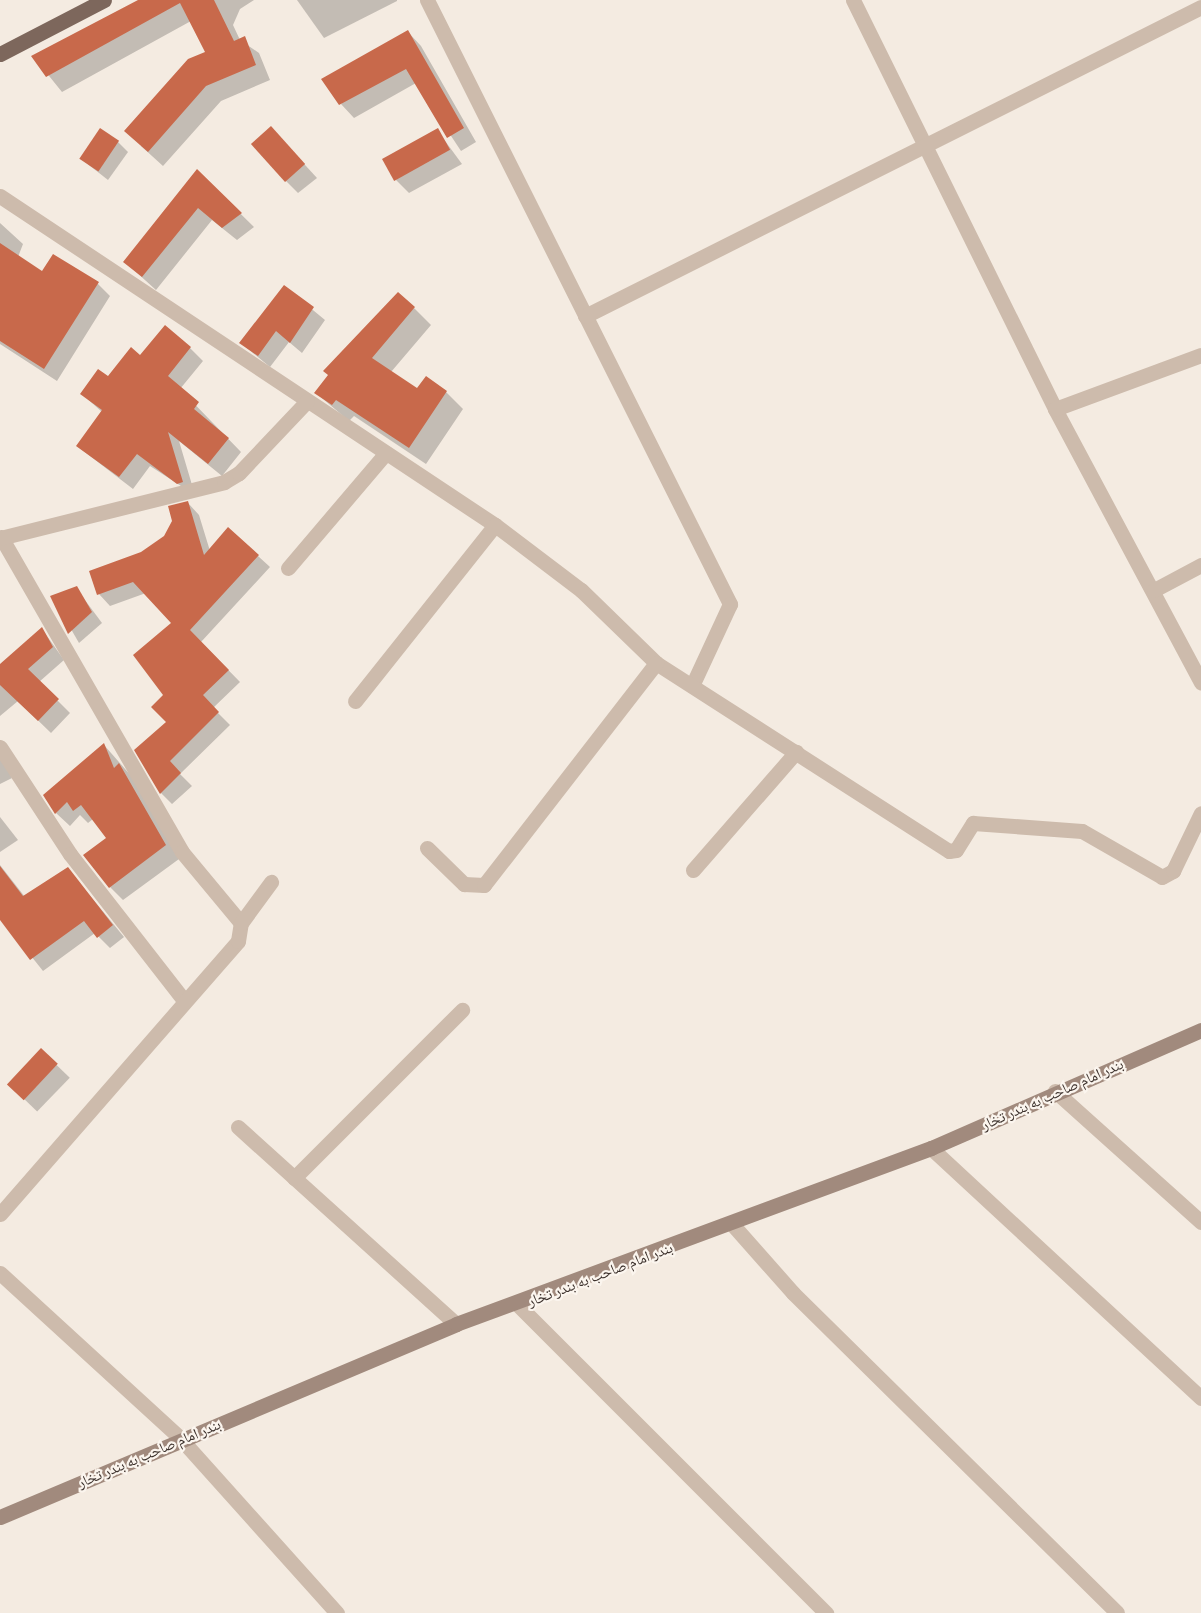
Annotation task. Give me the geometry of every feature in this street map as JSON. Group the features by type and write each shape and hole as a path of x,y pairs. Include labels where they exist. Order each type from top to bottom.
{"main road":[{"path":"0,54 104,0"},
{"name":"بندر امام صاحب به بندر تخار","path":"0,1517 180,1438 456,1324 518,1305 931,1148 1055,1091 1201,1030"}],"street":[{"path":"428,0 730,604 692,686"},
{"path":"853,0 928,146 1055,409 1154,590 1201,683"},
{"path":"585,316 928,146 1201,7"},
{"path":"0,196 495,525 581,590 656,663 949,851 956,850 973,823 1082,831 1162,877 1173,871 1201,813"},
{"path":"1055,409 1201,354"},
{"path":"241,923 182,852 0,538 224,482 239,473 307,401"},
{"path":"288,568 386,453"},
{"path":"354,701 495,525"},
{"path":"1154,590 1201,565"},
{"path":"427,848 464,884 484,885 656,663"},
{"path":"0,747 7,773 183,999"},
{"path":"693,870 796,752"},
{"path":"0,1214 183,999 238,941 241,923 271,882"},
{"path":"294,1178 462,1010"},
{"path":"1055,1091 1201,1222"},
{"path":"238,1127 456,1324"},
{"path":"931,1148 1201,1398"},
{"path":"732,1224 793,1293 1117,1613"},
{"path":"0,1273 180,1438 337,1613"},
{"path":"518,1305 826,1613"}],"building":[{"path":"138,0 214,0 234,41 245,36 256,65 206,86 148,152 124,131 188,59 205,52 180,3 46,77 31,56"},
{"path":"408,30 464,128 447,138 406,69 339,105 321,79"},
{"path":"271,126 305,164 285,182 251,144"},
{"path":"100,128 119,141 98,172 79,159"},
{"path":"438,128 450,150 394,181 382,159"},
{"path":"197,169 242,213 222,228 198,208 142,277 123,262"},
{"path":"0,243 42,271 53,254 99,282 44,369 0,341"},
{"path":"284,285 314,307 290,343 276,331 258,356 239,343"},
{"path":"398,292 415,307 372,358 417,388 426,376 447,391 409,448 336,400 332,405 314,393 328,375 323,371"},
{"path":"165,325 191,347 168,376 199,402 194,409 229,438 208,464 168,432 183,482 177,484 137,454 119,477 76,446 102,410 80,394 98,369 108,376 131,347 140,355"},
{"path":"188,501 204,555 228,527 259,555 190,630 229,670 203,695 219,712 170,761 181,773 160,794 134,750 166,722 151,707 163,695 133,655 171,623 133,582 97,595 89,571 141,552 164,536 172,521 168,506"},
{"path":"77,586 92,612 68,634 50,596"},
{"path":"42,627 53,647 28,669 59,699 38,721 0,685 0,664"},
{"path":"104,743 114,768 119,763 166,845 109,888 83,855 106,838 81,805 73,811 67,802 55,814 43,795"},
{"path":"0,866 23,896 68,867 113,925 97,938 84,921 30,960 0,920"},
{"path":"41,1048 58,1064 24,1100 7,1085"}]}
